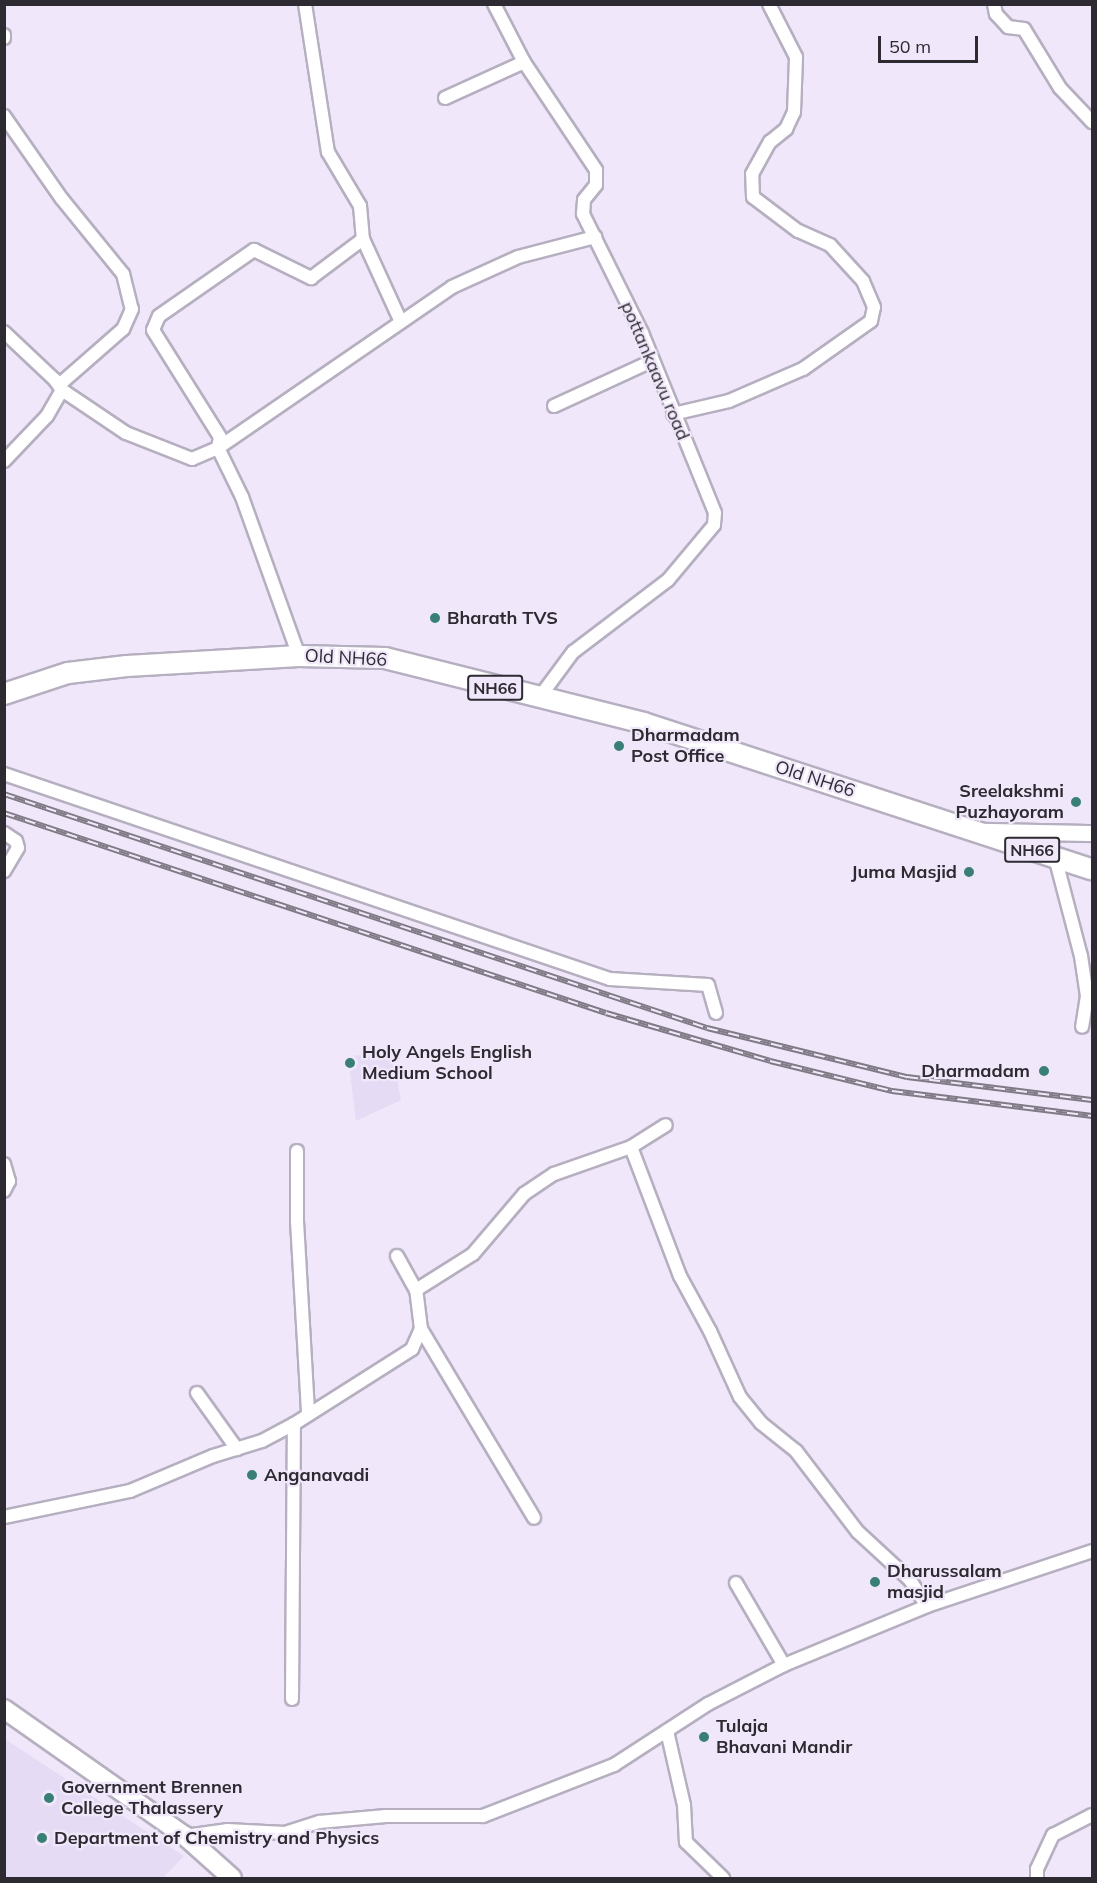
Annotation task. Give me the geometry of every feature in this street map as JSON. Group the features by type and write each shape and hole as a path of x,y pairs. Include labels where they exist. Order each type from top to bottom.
{"main road":[{"name":"Old NH66","path":"4,694 68,673 127,666 299,656 385,658 644,723 1092,869"},
{"path":"4,1709 185,1836 232,1878"}],"street":[{"path":"304,4 328,152 360,206 363,239 402,322"},
{"name":"pottankaavu road","path":"494,4 524,62 596,170 596,185 584,200 583,214 652,361 710,499 714,525 668,580 573,652 538,698"},
{"path":"673,414 729,401 803,369 871,321 874,307 863,281 830,245 798,231 753,197 752,174 770,142 786,129 794,112 796,57 769,4"},
{"path":"994,4 996,14 1008,27 1024,29 1060,88 1092,122"},
{"path":"445,98 524,62"},
{"path":"4,116 62,199 123,274 132,309 123,329 60,388 51,410 4,461"},
{"path":"4,332 60,388 126,433 192,459 218,448 402,322 487,268 595,237"},
{"path":"299,656 242,497 218,448 220,437 153,330 159,315 254,250 311,278 363,239"},
{"path":"554,406 652,361"},
{"path":"4,774 610,979 708,985 716,1013"},
{"path":"972,831 1092,833"},
{"path":"4,833 16,841 18,848 4,871"},
{"path":"1055,857 1081,956 1087,996 1082,1027"},
{"path":"416,1290 473,1254 524,1194 554,1174 631,1147 666,1125"},
{"path":"631,1147 680,1276 710,1330 740,1397 761,1423 796,1451 858,1532 910,1580 927,1606"},
{"path":"297,1150 297,1221 308,1413"},
{"path":"4,1164 9,1181 4,1191"},
{"path":"4,1517 130,1491 237,1449 294,1424 308,1413 403,1357 419,1340 421,1329 416,1290 397,1256"},
{"path":"421,1329 534,1518"},
{"path":"197,1393 237,1449"},
{"path":"292,1699 294,1424"},
{"path":"185,1836 227,1830 285,1833 319,1822 386,1816 483,1816 614,1765 666,1731 784,1665 927,1606 1092,1551"},
{"path":"736,1583 784,1665"},
{"path":"666,1731 684,1805 686,1842 723,1878"},
{"path":"1037,1878 1037,1869 1053,1835 1092,1815"}],"shaded area":[{"path":"392,1053 401,1100 356,1121 348,1056"},
{"name":"Government Brennen College Thalassery","path":"5,1739 184,1856 163,1878 5,1878"}],"railway":[{"path":"4,794 707,1028 907,1077 1092,1100"},
{"path":"4,813 606,1013 770,1061 892,1091 1092,1116"}],"place":[{"name":"Bharath TVS","path":"435,618"},
{"name":"Dharmadam Post Office","path":"619,746"},
{"name":"Sreelakshmi Puzhayoram","path":"1076,802"},
{"name":"Juma Masjid","path":"969,872"},
{"name":"Holy Angels English Medium School","path":"350,1063"},
{"name":"Dharmadam","path":"1044,1071"},
{"name":"Anganavadi","path":"252,1475"},
{"name":"Dharussalam masjid","path":"875,1582"},
{"name":"Tulaja Bhavani Mandir","path":"704,1737"},
{"name":"Government Brennen College Thalassery","path":"49,1798"},
{"name":"Department of Chemistry and Physics","path":"42,1838"}]}
